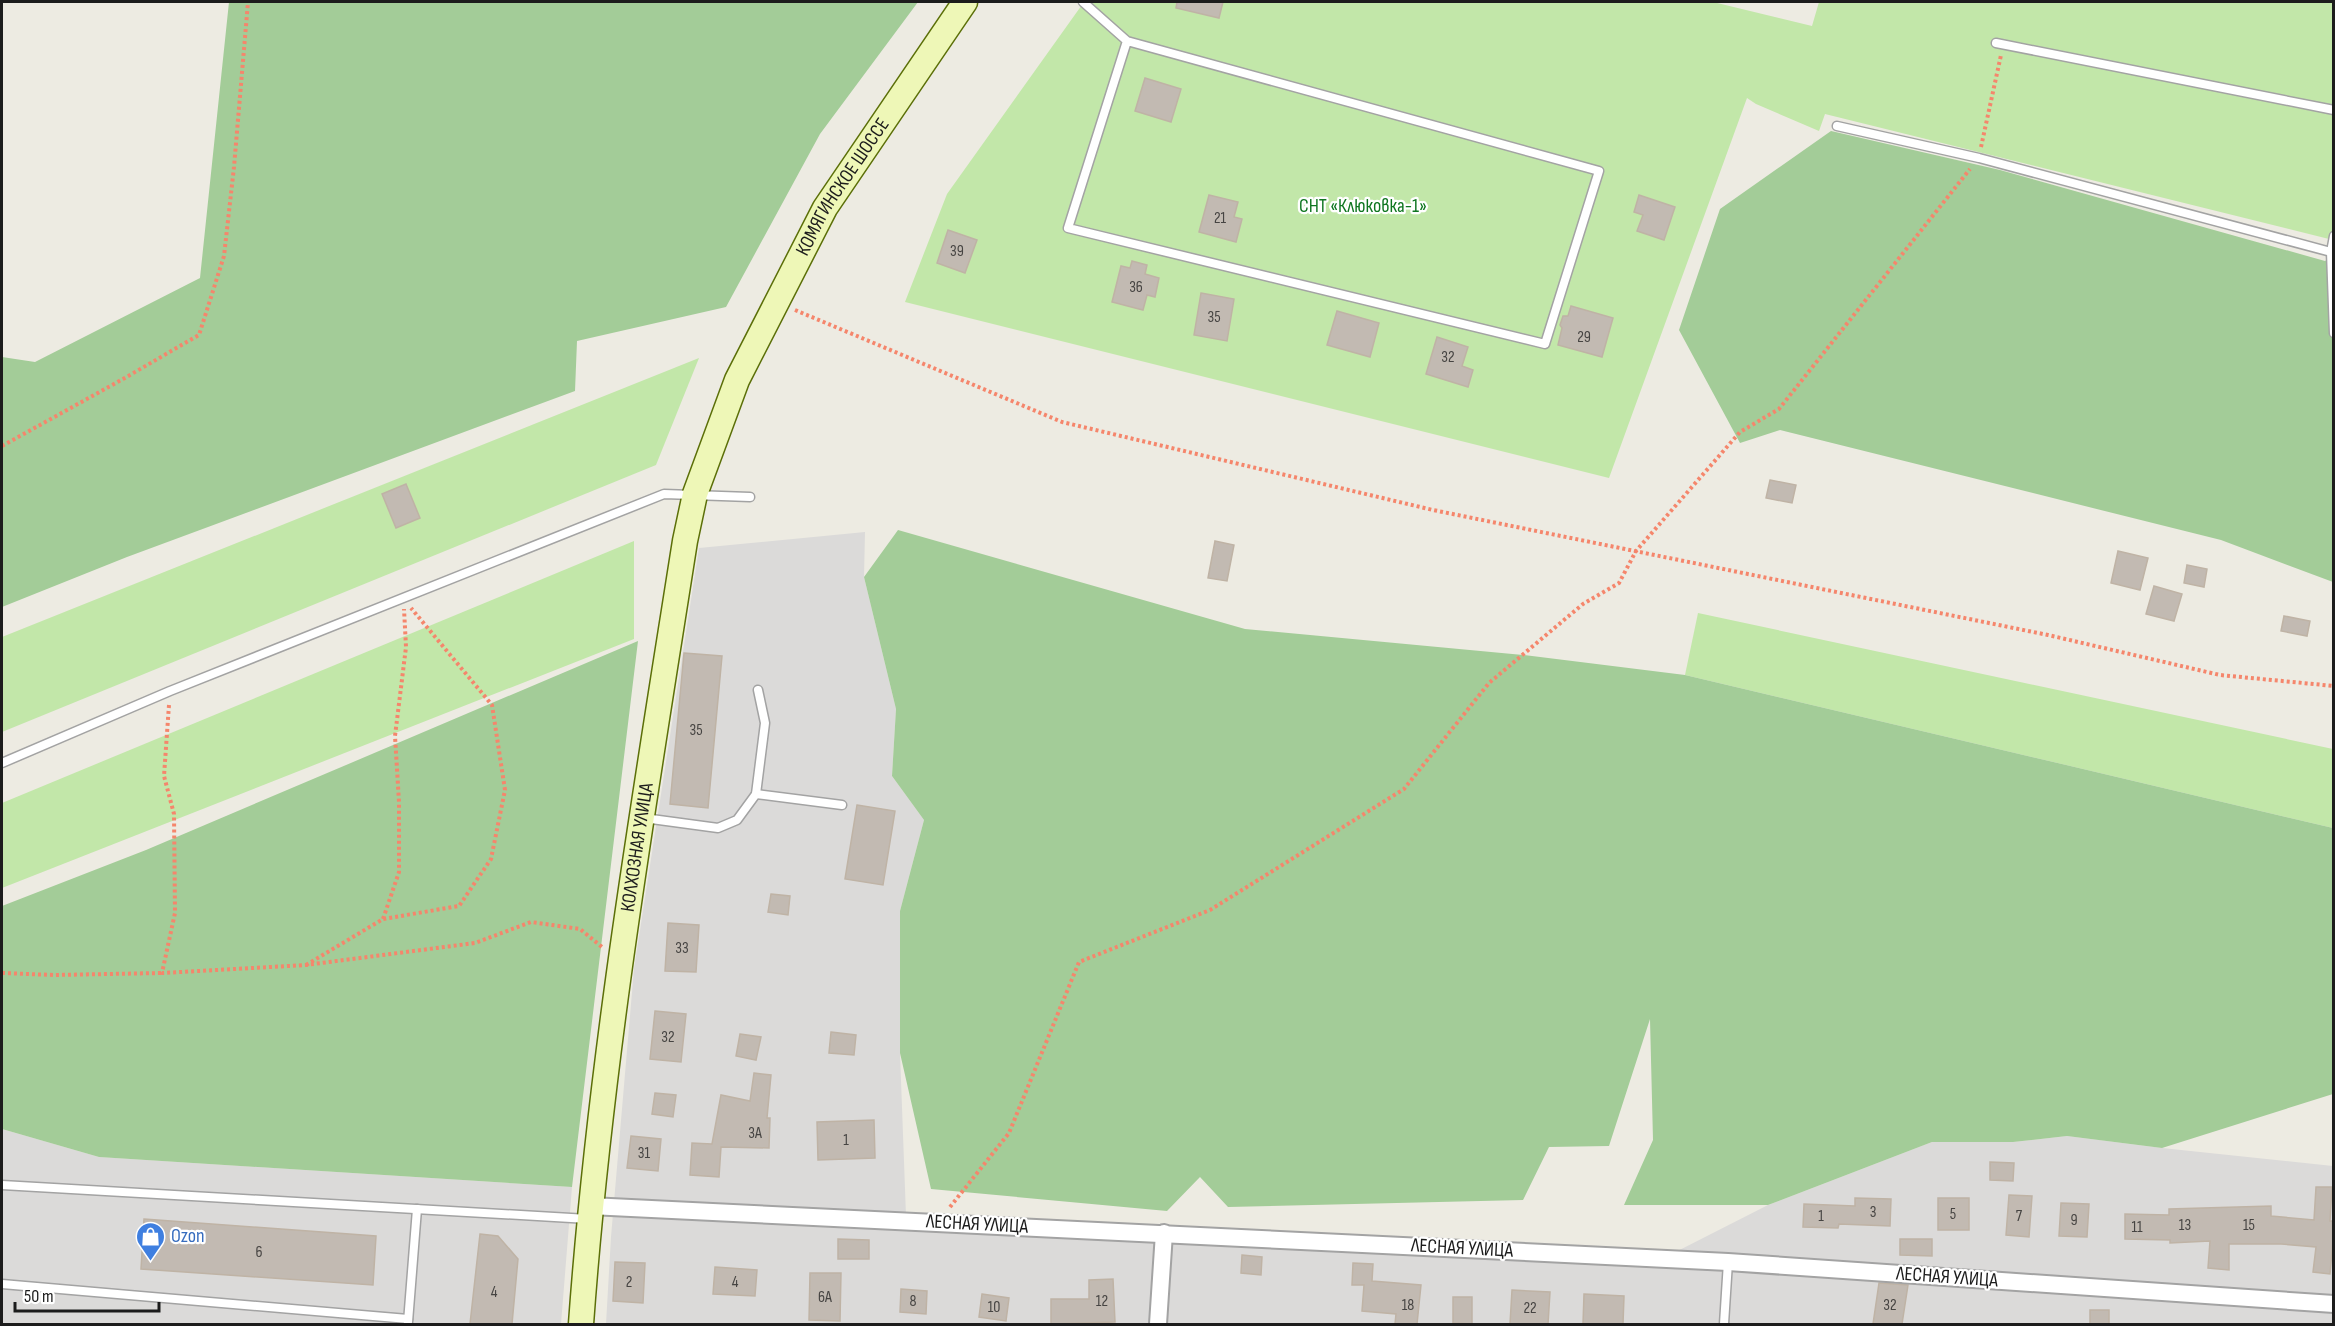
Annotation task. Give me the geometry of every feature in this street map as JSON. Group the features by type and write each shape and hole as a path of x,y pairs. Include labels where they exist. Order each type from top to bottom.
{"street":[{"name":"КОМЯГИНСКОЕ ШОССЕ","path":"737,380 825,207 965,2"},
{"name":"КОЛХОЗНАЯ УЛИЦА","path":"580,1324 589,1212 619,961 685,542 695,494 737,380"},
{"name":"ЛЕСНАЯ УЛИЦА","path":"589,1212 938,1222 1728,1262 2334,1304"},
{"path":"1158,1324 1164,1233"}],"lane":[{"path":"1083,2 1127,40 1599,171 1545,344 1068,228 1127,40"},
{"path":"2000,44 2334,110"},
{"path":"1837,126 1979,159 2331,252"},
{"path":"2334,236 2331,252 2334,333"},
{"path":"2,763 170,691 664,494 750,497"},
{"path":"641,818 718,828 737,820 756,794 765,723 758,690"},
{"path":"756,794 842,806"},
{"path":"2,1185 417,1209 589,1212"},
{"path":"2,1284 408,1322 417,1209"},
{"path":"1724,1324 1728,1262"}],"path":[{"path":"2,446 199,335 224,256 248,2"},
{"path":"938,1222 1009,1133 1079,962 1210,910 1404,789 1489,683 1583,604 1619,583 1636,551 1740,432 1779,409 1979,159 2000,44"},
{"path":"777,302 1062,422 1432,510 2049,635 2220,675 2334,686"},
{"path":"383,919 399,872 396,736 406,647 403,599"},
{"path":"306,965 383,919 459,906 491,859 505,790 492,705 403,599"},
{"path":"162,973 174,912 174,814 164,776 170,691"},
{"path":"2,973 54,975 162,973 306,965 475,943 531,922 580,929 619,961"}],"shaded area":[{"path":"865,532 864,577 896,709 892,776 924,820 900,911 900,1053 906,1216 1652,1264 1768,1205 1932,1142 2013,1142 2067,1136 2333,1166 2333,1324 606,1324 611,1237 634,969 699,548"},
{"path":"2,1129 99,1157 572,1187 561,1324 2,1324"}],"green space":[{"path":"229,2 918,2 820,134 726,307 577,341 575,391 127,557 2,607 2,357 35,362 200,278"},
{"name":"СНТ «Клюковка-1»","path":"1084,2 1713,2 1812,26 1819,2 2333,2 2333,240 1825,114 1819,131 1747,98 1609,478 905,302 947,194"},
{"path":"1831,131 2000,170 2325,261 2333,256 2333,582 2221,540 1780,430 1740,443 1679,330 1720,209"},
{"path":"699,358 656,465 2,732 2,637"},
{"path":"898,530 1245,629 1523,655 1685,675 2333,828 2333,1094 2162,1148 2067,1136 2013,1142 1932,1142 1768,1205 1624,1205 1653,1140 1650,1019 1609,1146 1549,1147 1523,1200 1228,1207 1200,1177 1167,1211 931,1189 900,1053 900,911 924,820 892,776 896,709 864,577"},
{"path":"634,541 634,639 2,888 2,803"},
{"path":"1698,613 2333,749 2333,828 1685,675"},
{"path":"638,641 572,1187 99,1157 2,1129 2,906 146,850"}],"building":[{"path":"1177,2 1223,2 1219,18 1176,8"},
{"path":"1145,78 1181,89 1171,122 1135,111"},
{"path":"1209,195 1238,202 1234,217 1242,219 1236,242 1199,232"},
{"path":"1639,195 1675,207 1664,240 1637,231 1643,215 1634,212"},
{"path":"948,230 977,240 965,273 937,263"},
{"path":"1132,261 1147,265 1145,274 1159,278 1155,297 1147,295 1143,310 1112,302 1121,266 1130,268"},
{"path":"1201,293 1234,299 1227,341 1194,335"},
{"path":"1571,306 1613,318 1602,357 1558,345 1563,316 1568,316"},
{"path":"1337,311 1379,323 1370,357 1327,345"},
{"path":"1437,337 1468,347 1462,366 1473,370 1468,387 1426,374"},
{"path":"1770,480 1796,485 1792,503 1766,498"},
{"path":"406,484 420,518 396,528 382,494"},
{"path":"1215,541 1234,545 1227,581 1208,578"},
{"path":"2118,551 2148,558 2140,590 2111,583"},
{"path":"2187,565 2207,569 2204,587 2184,583"},
{"path":"2154,586 2182,594 2174,621 2146,614"},
{"path":"2284,616 2310,621 2307,636 2281,631"},
{"path":"684,653 722,656 708,808 670,804"},
{"path":"857,805 895,811 883,885 845,879"},
{"path":"771,894 790,896 788,915 768,912"},
{"path":"668,923 699,925 696,972 665,971"},
{"path":"655,1011 686,1014 681,1062 650,1059"},
{"path":"831,1032 856,1035 854,1055 829,1053"},
{"path":"740,1034 761,1037 756,1060 736,1056"},
{"path":"754,1073 771,1075 767,1118 770,1118 769,1148 721,1147 719,1177 690,1175 692,1143 712,1144 721,1095 750,1101"},
{"path":"655,1093 676,1095 673,1117 652,1114"},
{"path":"874,1120 875,1158 818,1160 817,1122"},
{"path":"631,1136 661,1139 658,1171 627,1168"},
{"path":"1990,1162 2014,1163 2013,1181 1990,1180"},
{"path":"2316,1187 2332,1187 2330,1221 2334,1221 2334,1230 2330,1274 2313,1272 2316,1247 2229,1244 2229,1270 2208,1268 2210,1241 2170,1243 2170,1240 2125,1239 2125,1214 2169,1215 2169,1209 2271,1206 2271,1216 2314,1220"},
{"path":"2009,1195 2032,1196 2029,1237 2006,1235"},
{"path":"1855,1198 1891,1199 1890,1226 1839,1224 1838,1228 1803,1227 1804,1204 1855,1206"},
{"path":"1938,1198 1969,1198 1969,1230 1938,1230"},
{"path":"2061,1203 2089,1204 2087,1237 2059,1236"},
{"path":"144,1219 376,1236 373,1285 141,1269"},
{"path":"480,1234 498,1236 518,1259 512,1324 470,1324"},
{"path":"838,1239 869,1240 869,1259 838,1259"},
{"path":"1900,1239 1932,1239 1932,1256 1900,1255"},
{"path":"1242,1255 1262,1257 1261,1275 1241,1273"},
{"path":"615,1262 645,1263 643,1303 613,1301"},
{"path":"1353,1263 1373,1264 1372,1281 1421,1285 1417,1324 1395,1324 1396,1314 1362,1311 1364,1285 1352,1285"},
{"path":"715,1267 757,1270 755,1296 713,1294"},
{"path":"810,1273 841,1273 840,1321 809,1320"},
{"path":"1113,1279 1115,1322 1051,1324 1051,1299 1089,1299 1089,1280"},
{"path":"1879,1283 1908,1285 1902,1324 1873,1324"},
{"path":"901,1289 927,1291 926,1314 900,1312"},
{"path":"1512,1290 1550,1292 1548,1324 1510,1324"},
{"path":"982,1294 1009,1298 1006,1321 979,1317"},
{"path":"1584,1294 1624,1296 1623,1324 1583,1324"},
{"path":"1453,1297 1472,1297 1472,1324 1453,1323"},
{"path":"2090,1310 2109,1310 2109,1324 2090,1324"}],"place":[{"name":"Ozon","path":"150,1262"}]}
